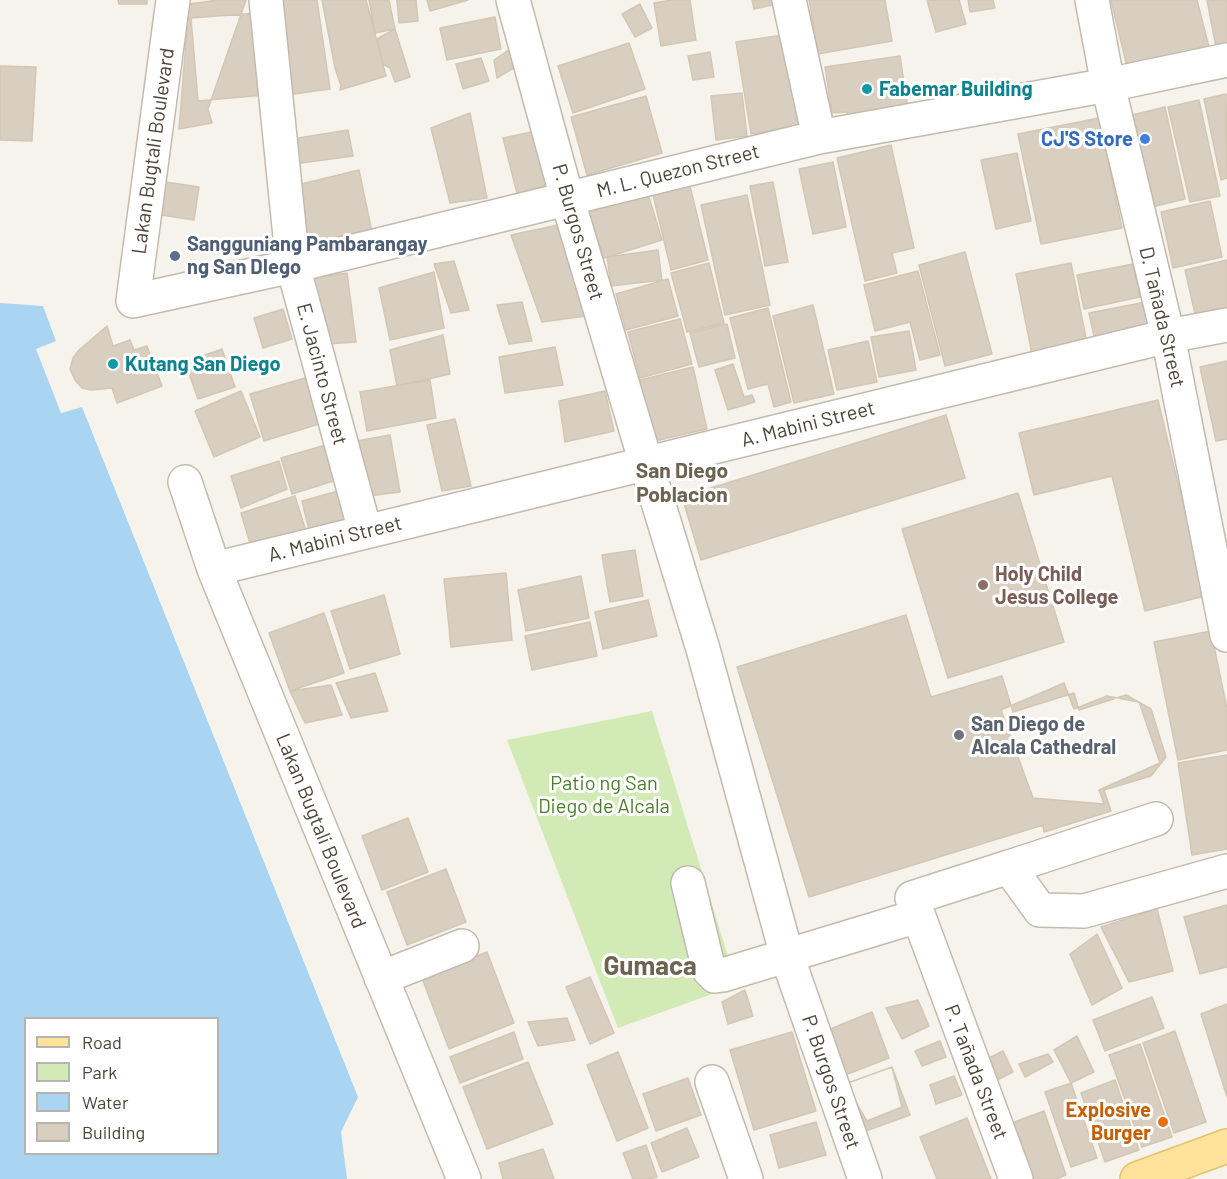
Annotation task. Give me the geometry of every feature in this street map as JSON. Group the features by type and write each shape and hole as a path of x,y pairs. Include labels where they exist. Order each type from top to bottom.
{"main road":[{"path":"1137,1179 1227,1146"}],"street":[{"name":"Lakan Bugtali Boulevard","path":"133,302 173,0"},
{"name":"E. Jacinto Street","path":"267,0 293,266 365,531"},
{"name":"P. Burgos Street","path":"513,0 567,198 703,649 787,956 865,1179"},
{"path":"789,0 819,137"},
{"name":"D. Tañada Street","path":"1092,0 1108,85 1168,336 1225,615"},
{"name":"M. L. Quezon Street","path":"133,302 293,266 819,137 1108,85 1227,60"},
{"name":"A. Mabini Street","path":"214,569 1168,336 1227,325"},
{"name":"Lakan Bugtali Boulevard","path":"184,482 214,569 464,1179"},
{"path":"688,883 709,970 715,976 723,975 918,916 912,898 1156,819"},
{"path":"1010,867 1040,910 1084,911 1227,871"},
{"name":"P. Tañada Street","path":"918,916 1016,1179"},
{"path":"381,978 462,946"},
{"path":"712,1082 746,1179"}],"green space":[{"name":"Patio ng San Diego de Alcala","path":"652,711 737,985 618,1028 507,740"}],"water":[{"path":"0,303 43,306 56,341 36,349 61,413 82,407 358,1097 341,1132 347,1179 0,1179"}],"building":[{"path":"118,0 147,0 147,4 119,4"},
{"path":"218,0 246,0 208,109 212,123 179,129 189,4"},
{"path":"280,0 317,0 330,89 294,94"},
{"path":"322,0 366,0 386,76 340,90"},
{"path":"369,0 389,0 395,29 375,33"},
{"path":"397,0 416,0 418,21 399,23"},
{"path":"427,0 468,0 430,11"},
{"path":"690,0 696,40 661,46 654,3"},
{"path":"752,0 771,0 772,5 754,9"},
{"path":"809,0 885,0 892,41 818,54"},
{"path":"927,0 959,0 966,24 936,32"},
{"path":"968,0 993,0 995,8 970,12"},
{"path":"1111,0 1197,0 1210,51 1128,71"},
{"path":"1207,0 1227,0 1227,45 1216,47"},
{"path":"640,4 652,28 635,37 622,14"},
{"path":"257,13 264,95 198,101 191,18"},
{"path":"495,17 501,49 447,60 440,28"},
{"path":"395,29 410,77 395,82 390,68 383,64 377,39"},
{"path":"789,34 804,125 751,134 736,42"},
{"path":"629,43 645,89 573,113 558,66"},
{"path":"513,47 515,67 497,78 494,60"},
{"path":"710,52 714,77 693,80 688,56"},
{"name":"Fabemar Building","path":"900,56 909,115 848,124 847,112 832,113 825,67"},
{"path":"481,58 489,81 463,89 456,64"},
{"path":"0,66 36,67 32,141 0,140"},
{"path":"742,93 747,136 716,140 711,96"},
{"path":"1226,94 1227,178 1221,180 1204,99"},
{"path":"646,96 662,153 587,175 571,117"},
{"path":"1199,100 1220,196 1190,202 1168,107"},
{"path":"1165,107 1185,199 1152,207 1132,115"},
{"path":"470,113 487,198 450,203 431,128"},
{"path":"1099,118 1122,228 1041,244 1018,134"},
{"path":"348,130 353,156 294,164 292,139"},
{"path":"532,132 547,184 518,197 503,138"},
{"path":"891,145 914,248 892,253 897,273 865,281 837,158"},
{"path":"1017,153 1031,221 996,229 981,160"},
{"path":"833,162 846,227 813,234 799,169"},
{"path":"359,170 373,237 310,249 297,185"},
{"path":"166,182 199,187 194,220 161,215"},
{"path":"773,182 788,262 765,266 750,186"},
{"path":"690,186 708,260 671,270 653,195"},
{"path":"648,194 662,240 604,258 589,212"},
{"path":"747,195 770,305 725,315 701,205"},
{"path":"1210,201 1222,257 1173,268 1161,212"},
{"path":"558,225 586,316 542,322 511,235"},
{"path":"658,250 662,280 611,286 607,257"},
{"path":"965,252 992,354 945,366 919,265"},
{"path":"1227,260 1227,321 1198,327 1185,270"},
{"path":"454,261 469,310 451,313 434,264"},
{"path":"709,263 724,323 687,332 671,273"},
{"path":"1071,263 1089,353 1034,364 1016,274"},
{"path":"1133,264 1140,297 1084,309 1077,275"},
{"path":"918,271 940,355 920,360 910,322 875,331 864,285"},
{"path":"434,272 444,328 390,340 379,288"},
{"path":"347,273 356,342 327,344 313,278"},
{"path":"668,279 678,316 626,330 616,294"},
{"path":"1151,301 1158,337 1097,351 1089,313"},
{"path":"522,302 532,341 509,344 497,305"},
{"path":"813,305 834,394 794,403 773,316"},
{"path":"768,308 791,402 774,407 768,384 748,389 730,318"},
{"path":"283,309 292,339 263,348 254,318"},
{"path":"680,319 692,364 640,378 628,332"},
{"path":"727,324 735,358 699,367 690,333"},
{"name":"Kutang San Diego","path":"107,326 113,346 130,340 134,350 147,346 162,386 117,403 112,388 91,390 82,388 70,369 73,358"},
{"path":"909,331 916,370 879,377 871,337"},
{"path":"443,335 450,374 397,386 390,350"},
{"path":"868,341 877,382 837,390 828,350"},
{"path":"555,347 563,385 505,393 499,357"},
{"path":"222,349 235,387 198,399 185,362"},
{"path":"1227,361 1227,439 1216,441 1200,367"},
{"path":"733,364 744,397 752,395 755,402 728,410 715,370"},
{"path":"693,367 707,429 646,443 632,382"},
{"path":"305,378 319,424 264,441 250,394"},
{"path":"430,380 436,418 367,431 360,392"},
{"path":"241,391 260,437 214,457 195,411"},
{"path":"605,391 614,431 565,442 559,401"},
{"path":"1158,400 1205,596 1145,611 1112,476 1034,495 1019,433"},
{"path":"946,415 965,478 701,560 682,497"},
{"path":"455,419 471,486 442,491 427,425"},
{"path":"390,435 400,492 360,497 351,442"},
{"path":"329,444 340,479 292,494 281,458"},
{"path":"279,461 287,489 241,508 231,476"},
{"path":"342,490 351,523 310,534 302,501"},
{"name":"Holy Child Jesus College","path":"1018,493 1064,642 948,678 902,529"},
{"path":"295,496 309,541 254,557 241,513"},
{"path":"635,550 643,596 610,602 602,555"},
{"path":"506,573 512,640 451,647 444,579"},
{"path":"581,576 589,618 526,631 518,590"},
{"path":"384,595 400,654 350,669 331,611"},
{"path":"648,600 657,636 603,649 595,612"},
{"path":"324,613 344,673 290,691 269,633"},
{"name":"San Diego de Alcala Cathedral","path":"906,615 931,697 1002,676 1013,712 1074,693 1079,710 1126,695 1151,709 1166,757 1151,776 1104,790 1111,811 1044,832 1043,825 809,897 737,667"},
{"path":"590,622 597,656 532,670 525,636"},
{"path":"1211,631 1227,709 1227,750 1178,760 1154,642"},
{"path":"375,673 388,711 351,718 336,683"},
{"path":"1064,683 1074,709 1107,696 1139,702 1160,763 1099,790 1104,804 1033,798 1001,710"},
{"path":"331,685 342,715 305,723 290,691"},
{"path":"1227,755 1227,849 1192,855 1178,763"},
{"path":"408,818 428,872 382,890 362,836"},
{"path":"446,869 466,922 407,945 387,892"},
{"path":"1227,905 1227,967 1200,974 1184,917"},
{"path":"1157,909 1173,971 1129,982 1101,927"},
{"path":"1097,934 1122,988 1092,1005 1070,954"},
{"path":"487,952 514,1023 449,1049 422,978"},
{"path":"590,977 614,1033 590,1044 566,987"},
{"path":"745,990 753,1016 728,1024 722,1002"},
{"path":"1152,997 1164,1028 1105,1051 1093,1020"},
{"path":"918,1000 929,1026 902,1039 886,1008"},
{"path":"1227,1004 1227,1097 1201,1014"},
{"path":"872,1012 889,1058 840,1077 823,1032"},
{"path":"567,1018 575,1040 538,1046 528,1022"},
{"path":"1175,1031 1206,1122 1174,1133 1143,1043"},
{"path":"514,1032 523,1059 460,1083 450,1057"},
{"path":"792,1032 816,1111 754,1130 730,1050"},
{"path":"1077,1036 1094,1072 1071,1083 1054,1050"},
{"path":"940,1041 946,1057 922,1066 915,1051"},
{"path":"1140,1044 1172,1137 1142,1147 1109,1055"},
{"path":"1003,1051 1013,1072 993,1082 983,1061"},
{"path":"618,1052 648,1128 617,1141 587,1065"},
{"path":"1048,1054 1053,1062 1025,1077 1019,1064"},
{"path":"528,1062 553,1124 487,1149 463,1087"},
{"path":"892,1067 910,1115 863,1132 845,1084"},
{"path":"892,1067 902,1107 867,1121 845,1084"},
{"path":"954,1076 962,1095 936,1104 930,1085"},
{"path":"688,1078 701,1115 656,1131 643,1094"},
{"path":"1115,1080 1139,1150 1105,1162 1081,1093"},
{"path":"1071,1083 1097,1158 1071,1167 1045,1092"},
{"path":"1044,1111 1066,1175 1056,1179 1029,1179 1009,1124"},
{"path":"967,1118 991,1179 937,1179 920,1137"},
{"path":"816,1122 826,1155 779,1168 770,1135"},
{"path":"687,1128 699,1157 662,1172 651,1143"},
{"path":"646,1145 657,1177 633,1179 623,1153"},
{"path":"543,1149 554,1179 503,1179 499,1163"}],"place":[{"name":"Fabemar Building","path":"867,89"},
{"name":"CJ'S Store","path":"1145,139"},
{"name":"Sangguniang Pambarangay ng San DIego","path":"175,256"},
{"name":"Kutang San Diego","path":"113,364"},
{"name":"Holy Child Jesus College","path":"983,585"},
{"name":"San Diego de Alcala Cathedral","path":"959,735"},
{"name":"Explosive Burger","path":"1163,1122"}],"district":[{"name":"San Diego Poblacion","path":"682,483"},
{"name":"Gumaca","path":"650,966"}]}
